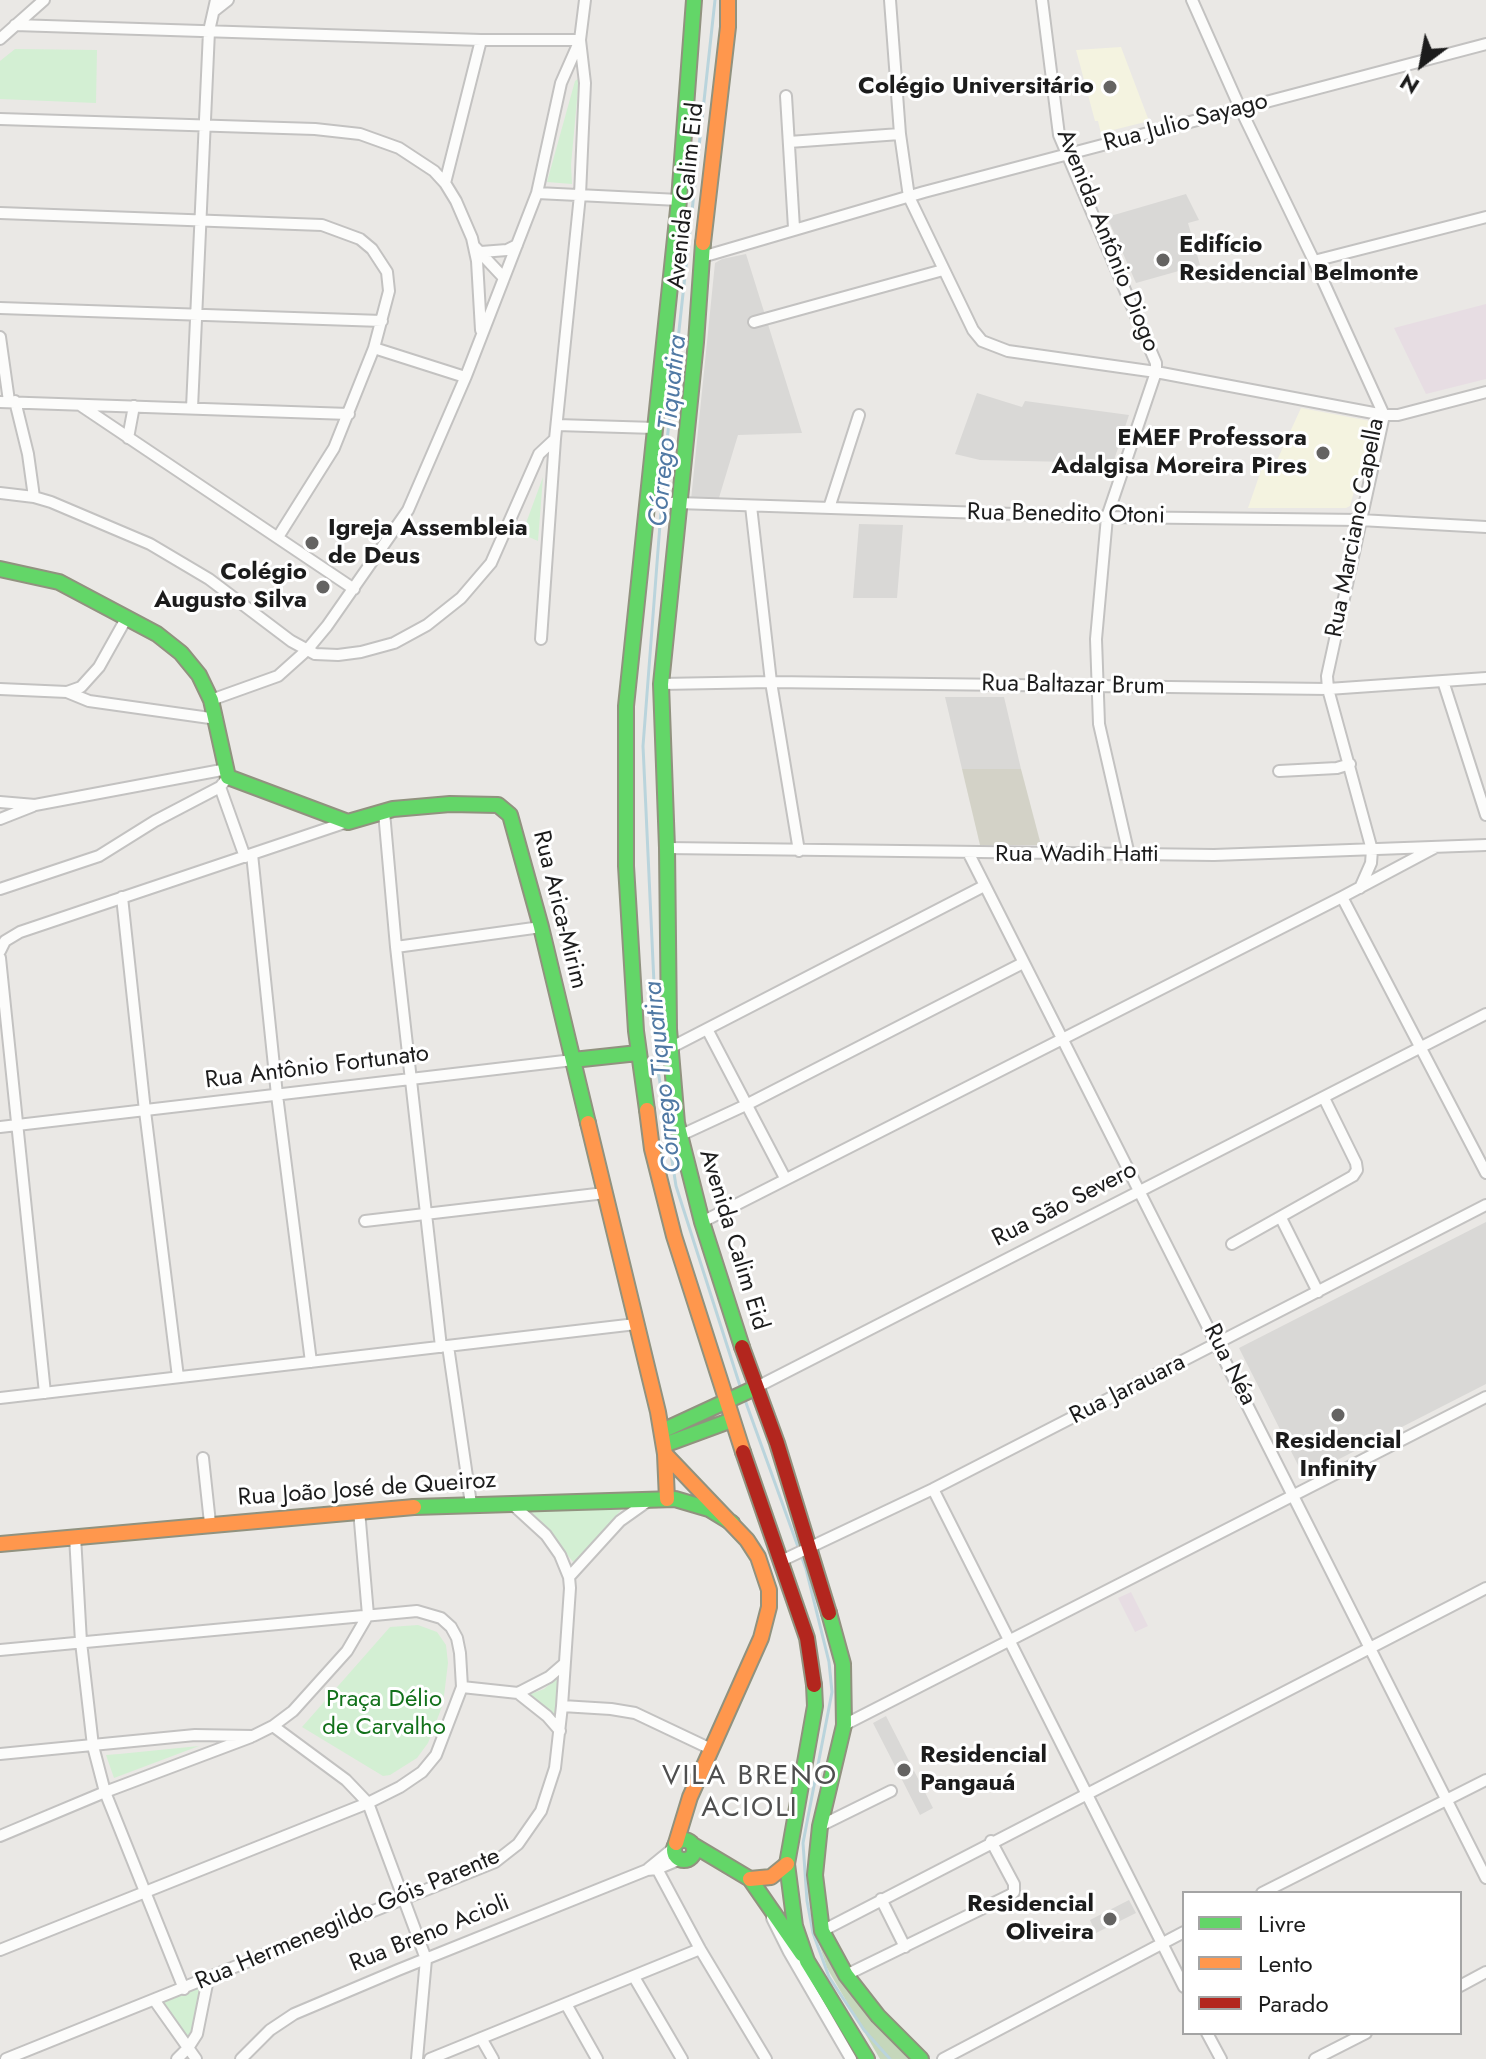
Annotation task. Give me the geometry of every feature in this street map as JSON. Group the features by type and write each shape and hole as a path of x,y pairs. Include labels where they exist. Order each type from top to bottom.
{"main road":[{"name":"Avenida Calim Eid","path":"694,0 651,502 626,706 626,866 638,1053 652,1149 664,1199 742,1395 777,1443 843,1664 844,1725 820,1826 815,1875 822,1931 846,1975 878,2016 921,2059"},
{"name":"Avenida Calim Eid","path":"728,0 728,27 702,257 696,342 673,503 661,684 670,1048 679,1136 742,1395 732,1420 807,1638 815,1690 810,1741 787,1864 793,1914 807,1961 867,2059"},
{"path":"0,569 59,582 157,634 181,653 199,675 211,700 217,719 225,778 348,822"},
{"name":"Rua Arica-Mirim","path":"348,822 384,812 487,803 505,809 515,823 664,1443 667,1499"},
{"name":"Rua Antônio Fortunato","path":"573,1060 638,1053"},
{"name":"Rua São Severo","path":"664,1443 742,1395"},
{"path":"732,1420 664,1443 747,1540 769,1582 769,1607 751,1662 685,1814 684,1849 721,1862 750,1879 807,1961"},
{"name":"Rua João José de Queiroz","path":"0,1544 359,1510 471,1504 667,1499 697,1504 732,1523"},
{"path":"750,1879 771,1877 787,1864"}],"street":[{"path":"0,39 44,0"},
{"path":"192,408 209,31 215,5 228,0"},
{"path":"541,639 555,439 580,195 585,83 580,40 585,0"},
{"path":"890,0 900,134 909,197 973,330 986,344 1008,351 1156,372 1384,415 1400,415 1486,392"},
{"name":"Avenida Antônio Diogo","path":"1042,0 1059,135 1154,353 1156,372 1107,517 1096,639 1096,687 1104,750 1129,855"},
{"name":"Rua Marciano Capella","path":"1192,0 1384,415 1327,670 1328,689 1372,850"},
{"path":"15,25 481,40 580,40"},
{"path":"445,183 481,40"},
{"path":"211,700 278,676 307,650 354,589 408,510 481,338 537,193 561,83 580,40"},
{"name":"Rua Julio Sayago","path":"702,257 794,228 1486,44"},
{"path":"786,96 794,228"},
{"path":"0,119 315,129 360,134 399,148 419,159 445,183 477,249 481,338"},
{"path":"789,142 900,134"},
{"path":"537,193 679,200"},
{"path":"0,213 322,225 360,239 372,249 387,272 389,291 374,348 334,448 278,537"},
{"path":"1314,261 1486,217"},
{"path":"477,249 507,250 517,245"},
{"path":"477,249 504,278"},
{"path":"754,322 943,270"},
{"path":"480,277 499,292"},
{"path":"0,308 382,321"},
{"path":"0,337 8,401 28,454 34,497"},
{"path":"374,348 465,377"},
{"path":"8,401 349,414"},
{"path":"77,403 354,589"},
{"path":"128,438 134,406"},
{"path":"829,508 859,415"},
{"path":"557,425 655,428"},
{"path":"0,493 34,497 89,516 150,544 209,579 307,650 326,656 394,643 444,613 491,563 539,454 555,439"},
{"name":"Rua Benedito Otoni","path":"651,502 1107,517 1360,520 1486,527"},
{"path":"751,506 771,682 799,851"},
{"path":"67,692 81,687 94,675 127,617"},
{"name":"Rua Baltazar Brum","path":"661,684 771,682 1328,689 1486,678"},
{"path":"1443,681 1486,815"},
{"path":"0,689 67,692 89,701 217,719"},
{"path":"1279,771 1337,768 1350,764"},
{"path":"0,802 35,805 225,778"},
{"path":"225,778 248,856 311,1362"},
{"path":"0,889 99,856 225,778"},
{"path":"0,819 35,805"},
{"path":"384,812 410,1079 427,1215 444,1347 471,1504"},
{"name":"Rua Arica-Mirim","path":"0,951 5,941 20,932 348,822"},
{"name":"Rua Wadih Hatti","path":"667,848 1129,855 1486,845"},
{"path":"702,1222 1434,848"},
{"path":"1360,888 1371,863 1372,850"},
{"name":"Rua Néa","path":"969,854 1486,1878"},
{"path":"670,1048 984,886"},
{"path":"122,897 178,1377"},
{"path":"1342,897 1486,1173"},
{"path":"396,947 541,927"},
{"path":"0,958 3,1018 45,1393"},
{"path":"679,1136 746,1105 1023,963"},
{"name":"Rua São Severo","path":"742,1395 1486,1014"},
{"path":"707,1029 785,1178"},
{"name":"Rua Antônio Fortunato","path":"0,1127 573,1060"},
{"path":"1232,1244 1346,1181 1357,1170 1324,1098"},
{"path":"365,1221 605,1193"},
{"name":"Rua Jarauara","path":"781,1561 933,1489 1486,1205"},
{"path":"1281,1218 1318,1292"},
{"path":"0,1398 636,1324"},
{"path":"844,1725 1486,1397"},
{"path":"203,1458 210,1523"},
{"path":"933,1489 1182,1983"},
{"path":"511,1503 546,1535 560,1555 569,1577 620,1521 651,1499"},
{"path":"0,1836 253,1736 293,1711 332,1669 368,1615 359,1510"},
{"path":"75,1536 81,1642 93,1746 105,1792 184,1989"},
{"name":"Rua Hermenegildo Góis Parente","path":"6,2059 406,1900 495,1862 518,1844 535,1820 548,1793 560,1731 569,1577"},
{"path":"822,1931 1486,1588"},
{"path":"0,1650 417,1611 441,1618 451,1627 457,1638 462,1687 443,1741 431,1762 410,1781 368,1803 0,1950"},
{"path":"518,1693 540,1682 564,1664"},
{"path":"462,1687 518,1693 547,1716 560,1731"},
{"path":"562,1706 635,1713 711,1749"},
{"path":"273,1726 346,1780 368,1803 426,1959 417,2059"},
{"path":"0,1754 195,1735 253,1736"},
{"path":"1266,1891 1486,1780"},
{"path":"820,1826 891,1791"},
{"path":"846,1975 1014,1892 1014,1884 991,1841"},
{"name":"Rua Breno Acioli","path":"241,2059 284,2020 652,1868 684,1849"},
{"path":"652,1868 766,2059"},
{"path":"881,1899 905,1947"},
{"path":"769,1904 778,1932 851,2059"},
{"path":"943,2059 1182,1933"},
{"path":"430,2059 700,1949"},
{"path":"1462,1985 1486,1972"},
{"path":"634,1977 682,2059"},
{"path":"177,2059 197,2034 208,1979"},
{"path":"155,2001 196,2059"},
{"path":"566,2004 597,2059"},
{"path":"1208,2035 1221,2059"},
{"path":"1315,2059 1362,2035"},
{"path":"481,2038 493,2059"}],"shaded area":[{"name":"Colégio Universitário","path":"1121,47 1149,121 1101,133 1076,50"},
{"path":"1186,194 1199,220 1188,223 1200,265 1136,283 1107,217"},
{"path":"746,254 802,433 738,435 718,501 691,500 715,263"},
{"path":"1486,304 1486,379 1426,394 1394,328"},
{"path":"977,393 1022,407 1025,401 1129,415 1113,463 980,460 955,454"},
{"name":"EMEF Professora Adalgisa Moreira Pires","path":"1301,408 1370,421 1373,425 1350,506 1248,508 1265,459 1274,467"},
{"path":"859,524 903,525 897,598 853,598"},
{"path":"945,697 1004,697 1021,769 962,769"},
{"path":"962,769 1021,769 1041,845 980,845"},
{"path":"1486,1222 1486,1384 1304,1477 1239,1348"},
{"path":"1131,1592 1148,1626 1135,1632 1118,1598"},
{"name":"Residencial Pangauá","path":"886,1716 933,1808 920,1815 873,1723"},
{"name":"Residencial Oliveira","path":"1129,1900 1136,1913 1096,1933 1090,1920"}],"green space":[{"path":"15,49 97,50 96,103 0,99 0,61"},
{"path":"579,78 572,184 547,182 575,81"},
{"path":"543,477 538,541 522,534"},
{"path":"529,1509 622,1509 574,1563"},
{"name":"Praça Délio de Carvalho","path":"418,1625 437,1632 446,1645 448,1663 443,1704 428,1743 417,1758 383,1776 302,1727 390,1627"},
{"path":"562,1674 557,1724 525,1696 544,1689"},
{"path":"199,1746 114,1778 106,1755 119,1754"},
{"path":"814,1928 913,2059 880,2059 827,1968"},
{"path":"205,1983 196,2029 188,2044 158,2002"}],"waterway":[{"name":"Córrego Tiquatira","path":"715,0 665,459 643,746 658,1070 676,1186 741,1389"},
{"name":"Córrego Tiquatira","path":"745,1400 806,1569 829,1662 832,1692 803,1843 807,1901 813,1933 829,1977 864,2030 890,2059"}],"traffic: fast":[{"path":"647,1110 636,1031 626,866 626,706 679,200 694,0"},
{"path":"703,243 696,342 661,684 669,1029 677,1123 702,1222 742,1347"},
{"path":"0,569 59,582 157,634 181,653 199,675 211,700 228,777 348,822 393,809 450,804 498,805 510,815 541,927 588,1123"},
{"path":"573,1060 638,1053"},
{"path":"662,1431 755,1388"},
{"path":"664,1445 732,1420"},
{"path":"414,1507 675,1499 709,1509 732,1523"},
{"path":"829,1613 843,1664 844,1725 820,1826 815,1875 822,1931 846,1975 878,2016 921,2059"},
{"path":"814,1685 815,1706 787,1864 795,1926 807,1961 867,2059"},
{"path":"684,1840 691,1843 694,1850 691,1857 684,1860 677,1857 674,1850 677,1843 684,1840"},
{"path":"693,1845 750,1879 802,1954"}],"traffic: slow":[{"path":"703,243 728,27 728,0"},
{"path":"647,1110 652,1149 674,1236 743,1452"},
{"path":"588,1123 658,1412 665,1454 667,1499"},
{"path":"665,1454 747,1540 758,1557 769,1590 769,1607 761,1638 690,1797 676,1843"},
{"path":"0,1544 414,1507"},
{"path":"750,1879 771,1877 787,1864"}],"traffic: jam":[{"path":"742,1347 777,1443 829,1613"},
{"path":"743,1452 807,1638 814,1685"}],"place":[{"name":"Colégio Universitário","path":"1110,87"},
{"name":"Edifício Residencial Belmonte","path":"1163,260"},
{"name":"EMEF Professora Adalgisa Moreira Pires","path":"1323,453"},
{"name":"Igreja Assembleia de Deus","path":"312,543"},
{"name":"Colégio Augusto Silva","path":"323,587"},
{"name":"Residencial Infinity","path":"1338,1415"},
{"name":"Residencial Pangauá","path":"904,1770"},
{"name":"Residencial Oliveira","path":"1110,1919"}],"district":[{"name":"VILA BRENO ACIOLI","path":"750,1793"}]}
